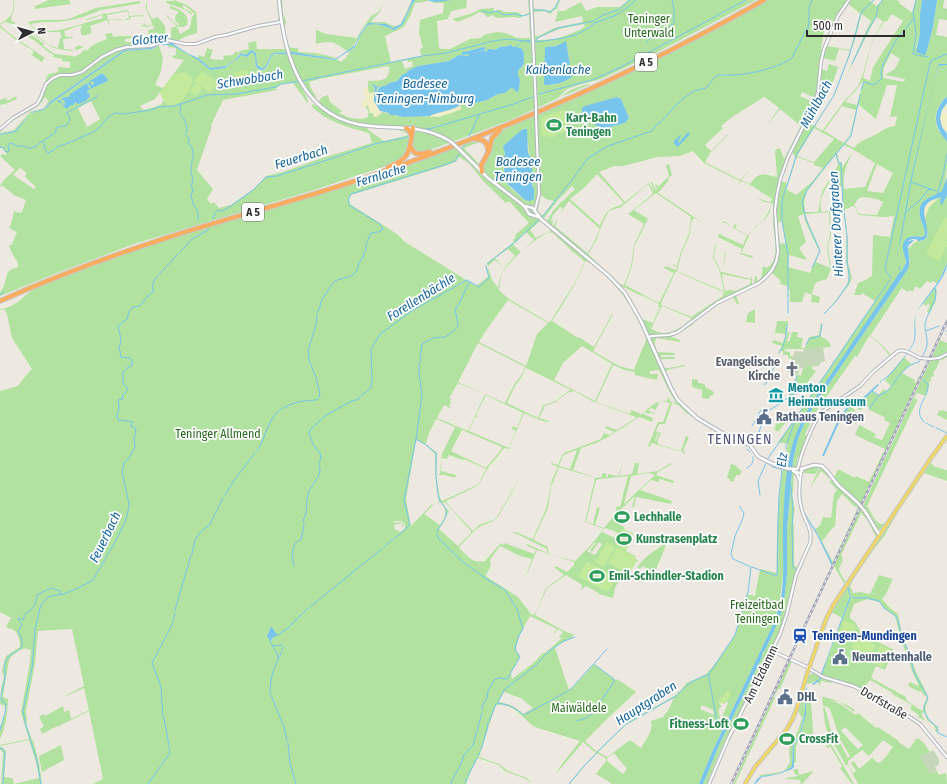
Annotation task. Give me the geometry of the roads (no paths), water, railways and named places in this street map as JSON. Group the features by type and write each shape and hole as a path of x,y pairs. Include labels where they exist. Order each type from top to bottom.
{"highway":[{"name":"A 5","path":"0,299 66,271 125,249 186,229 317,191 430,152 591,86 658,54 759,0"},
{"name":"A 5","path":"0,299 66,273 168,237 346,184 472,139 567,99 632,69 687,42 764,0"},
{"name":"A 5","path":"488,153 492,138 505,126"},
{"path":"410,130 410,145 412,151 420,154 430,152"},
{"path":"472,139 484,140 488,146 488,153 481,166 482,172"},
{"name":"A 5","path":"388,167 404,158 408,153 410,145"}],"main road":[{"path":"279,0 281,22 289,53 301,82 316,104 337,118 363,126 431,132 450,141 481,166"},
{"path":"482,172 496,185 523,204 531,207 540,218 617,284 634,307 674,394 690,413 720,432 750,446 757,455 775,465 797,470 811,466 820,466 828,472 838,485 864,510 880,535"},
{"path":"523,204 528,214 540,218"},
{"path":"527,211 531,207"},
{"path":"532,215 535,211"},
{"path":"745,784 761,759 789,725 797,708 811,661 827,617 834,604 947,436"},
{"path":"874,526 880,535"},
{"path":"877,530 884,528"},
{"path":"806,677 810,673"}],"street":[{"path":"531,0 539,189 535,211"},
{"path":"649,337 669,335 678,332 716,303 756,284 766,277 772,270 778,252 775,210 780,180 791,152 815,103 818,92 820,67 824,51 838,16 849,0"},
{"path":"277,22 280,14"},
{"path":"0,129 13,118 37,104 46,84 53,78 82,72 102,57 120,48 151,46 167,40 196,44 256,26 281,22"},
{"path":"531,207 537,202"},
{"path":"651,342 655,336"},
{"path":"800,483 797,470 814,425 818,416 823,410 860,386 873,372 898,351 902,350 920,358 930,360 947,354"},
{"path":"797,470 800,483"},
{"name":"Am Elzdamm","path":"709,784 725,746 783,626 795,579 800,564 809,547 811,537 809,527 801,508 799,497 800,483"},
{"name":"Dorfstraße","path":"772,651 809,668 814,672 853,686 885,701 920,724 947,757"},
{"path":"804,666 811,661"},
{"path":"810,673 814,672"}],"water":[{"path":"412,0 416,0 413,2 401,26 394,30 384,26 372,24 368,25 361,34 355,47 335,60 291,54 274,54 266,68 262,70 256,67 255,57 252,52 247,57 241,55 238,59 233,61 225,68 210,70 198,60 172,45 160,45 152,49 125,51 50,104 44,110 31,113 44,109 50,102 124,50 150,48 159,45 172,43 198,58 210,68 226,66 232,61 236,59 241,53 246,55 251,50 256,53 257,65 261,68 265,67 271,55 274,53 292,52 335,59 355,45 360,34 368,23 386,24 393,28 401,24"},
{"path":"427,0 452,0 435,2"},
{"path":"922,0 937,0 933,27 926,54 924,55 916,52 920,33"},
{"name":"Badesee Teningen-Nimburg","path":"530,40 530,43 523,41 516,47 521,48 524,56 524,64 518,71 520,80 517,93 511,88 505,93 498,94 487,100 475,103 471,101 461,104 453,109 430,116 403,117 390,115 389,113 380,111 374,101 374,94 376,92 374,92 374,84 376,87 379,85 376,91 377,92 380,87 397,81 409,70 418,66 449,61 459,55 468,56 469,54 462,55 462,52 485,47 486,49 470,54 484,50 486,52 488,49 494,50 502,46 511,45 515,47 522,41"},
{"name":"Kaibenlache","path":"566,41 572,77 552,85 544,85 545,47 557,46"},
{"path":"939,64 947,64 939,66 934,80"},
{"path":"102,73 108,81 88,90 87,92 90,96 85,102 77,104 76,102 67,109 58,102 58,100 60,100 63,105 65,105 64,99 62,101 62,98 69,97 70,94 87,83 89,88 91,88 91,85 89,86 88,82 94,85 93,81 90,82 90,80"},
{"path":"934,80 913,173 901,240 898,249 912,173"},
{"path":"947,96 947,103 942,110 940,118 942,127 947,134 947,142 939,130 936,115 941,103"},
{"path":"617,97 621,99 629,118 625,123 606,128 598,127 582,114 582,108 585,106"},
{"path":"30,114 16,132 0,135 15,131"},
{"name":"Badesee Teningen","path":"524,129 527,129 528,152 529,156 531,157 532,185 534,189 534,199 530,201 525,200 505,181 505,165 503,161 505,154 503,146"},
{"path":"688,132 690,134 678,147 674,144 674,141 680,135 679,143"},
{"path":"947,177 947,195 942,205 940,203 941,197 927,204 925,208 924,214 927,236 924,240 918,241 917,239 912,239 907,242 914,240 908,246 908,269 813,407 803,426 793,460 787,529 787,574 781,613 765,650 762,653 762,657 720,743 703,784 699,784 712,752 772,627 779,607 783,576 785,490 788,463 795,436 809,407 900,272 899,269 900,264 901,272 906,263 903,250 905,240 915,236 922,237 925,235 920,213 922,204 928,198 942,191"},
{"path":"947,263 940,282 917,312 939,280"},
{"path":"915,320 915,340 913,344 914,340"},
{"path":"913,344 910,350 900,363 889,375"},
{"path":"878,384 879,385 859,404 848,408 837,427 824,456 822,456 838,420 847,407 857,403"},
{"path":"803,508 833,564 832,566 817,535 804,513"},
{"path":"848,586 851,597 821,678 813,685 812,684 819,679 850,596 847,588"},
{"path":"271,627 277,636 270,641 267,636"},
{"path":"805,690 806,714 800,736 794,745 794,767 782,773 762,777 754,784 761,776 779,773 792,766 793,745 800,734 805,711"}],"waterway":[{"path":"534,10 544,10 550,12 555,8 559,0"},
{"path":"536,41 537,38 558,28 594,21 603,15 618,10 630,0"},
{"path":"536,42 575,35 589,28 595,23 616,15 636,0"},
{"path":"669,27 674,23 674,9 672,0"},
{"name":"Feuerbach","path":"539,94 592,80 619,68 746,0"},
{"path":"808,28 809,7 812,0"},
{"name":"Mühlbach","path":"782,220 783,196 796,156 834,95 849,56 860,16 863,10 874,0"},
{"path":"852,64 868,30 876,17 878,6 883,0"},
{"path":"861,90 864,82 874,85 882,78 881,72 883,65 895,42 914,18 913,13 916,0"},
{"path":"482,11 489,13 497,11 504,15 515,14 522,16 529,14"},
{"path":"914,18 916,34 913,54 928,57"},
{"path":"646,43 653,36 667,28"},
{"path":"728,75 761,71 786,62 792,58 807,28"},
{"name":"Schwobbach","path":"0,147 4,148 6,152 8,152 8,146 10,143 17,146 31,148 37,146 42,141 45,146 44,148 48,153 57,147 95,131 108,117 115,113 124,114 151,110 159,107 174,106 207,95 236,94 276,87 281,84 422,56 446,53 493,41 508,39 524,41"},
{"path":"891,278 885,268 930,63 932,60 947,54"},
{"path":"487,264 515,242 542,217 588,158 608,146 652,131 656,125 661,122 684,98 694,91 706,88 718,75 727,75"},
{"path":"43,141 56,132 56,128 66,126 70,120 66,113 98,95"},
{"path":"812,268 820,251 806,219 802,202 807,190 851,136 860,95"},
{"name":"Fernlache","path":"426,128 429,129 514,104 532,97"},
{"path":"180,104 180,114 184,118 187,130 186,132"},
{"name":"Fernlache","path":"469,136 479,115"},
{"path":"185,134 189,139 188,143 193,150 191,168 193,183 191,184"},
{"name":"Feuerbach","path":"213,219 218,210 222,211 231,206 253,190 266,177 277,176 378,143 408,137"},
{"name":"Fernlache","path":"317,313 321,301 333,283 337,280 351,276 357,271 371,233 378,232 383,229 380,224 350,206 349,197 351,194 455,161 459,154"},
{"name":"Hinterer Dorfgraben","path":"824,314 837,300 849,282 841,163 839,164 836,154"},
{"path":"937,195 947,154"},
{"path":"911,182 936,191"},
{"path":"191,185 193,190 191,195 193,204 198,212 198,220"},
{"path":"905,213 921,199 928,190 931,189"},
{"name":"Mühlbach","path":"782,221 788,254"},
{"name":"Feuerbach","path":"180,252 192,239 208,230 208,228"},
{"name":"Feuerbach","path":"41,784 37,761 23,711 32,668 35,630 39,612 41,605 47,598 64,594 93,580 125,522 129,504 122,472 124,463 129,458 135,447 134,440 136,430 131,426 133,422 118,420 117,416 119,408 118,400 123,399 122,396 128,388 123,384 123,372 132,366 132,360 130,358 121,357 119,347 121,339 118,326 127,319 129,312 133,307 140,305 153,292 154,280 178,254"},
{"name":"Mühlbach","path":"788,255 788,260"},
{"name":"Mühlbach","path":"788,261 788,271"},
{"name":"Forellenbächle","path":"361,396 370,389 371,386 371,349 380,334 413,310 467,280 479,287 489,278 486,266"},
{"name":"Mühlbach","path":"788,272 788,280"},
{"path":"848,341 890,280"},
{"name":"Mühlbach","path":"788,281 788,313"},
{"path":"395,538 410,525 404,500 416,439 422,395 419,373 422,344 433,338 445,337 454,331 458,326 455,310 470,282"},
{"path":"892,386 907,368 919,362 925,352 927,342 925,323 935,301 935,288"},
{"path":"0,295 4,292"},
{"name":"Fernlache","path":"317,315 316,325 308,350 309,360 320,394 319,397"},
{"path":"806,345 809,339 820,336 822,324"},
{"name":"Mühlbach","path":"779,353 784,343 787,325"},
{"path":"926,331 939,326"},
{"name":"Elz","path":"767,460 847,343"},
{"name":"Mühlbach","path":"764,384 766,384 775,367"},
{"path":"790,395 797,376"},
{"path":"923,380 928,384 926,395"},
{"path":"806,389 817,385"},
{"path":"869,409 878,396 886,392 891,387"},
{"path":"765,416 769,410 790,396 804,390"},
{"path":"872,391 878,395"},
{"path":"924,422 919,413 925,397"},
{"name":"Fernlache","path":"284,408 303,401 318,399"},
{"name":"Forellenbächle","path":"319,463 321,458 320,453 312,442 309,433 310,430 326,415 352,401 359,399"},
{"name":"Fernlache","path":"257,451 270,422 282,408"},
{"name":"Mühlbach","path":"752,426 761,410"},
{"path":"744,442 748,434 754,435 759,432 763,420"},
{"path":"787,444 794,421"},
{"path":"926,423 934,427"},
{"path":"936,428 947,433"},
{"path":"416,439 436,453 436,475"},
{"name":"Mühlbach","path":"747,449 750,452"},
{"name":"Fernlache","path":"225,495 255,453"},
{"name":"Mühlbach","path":"747,468 752,464 753,457"},
{"name":"Elz","path":"752,567 776,576 777,575 779,495 782,471 781,469 773,467 766,462"},
{"path":"760,495 758,481 766,463"},
{"name":"Forellenbächle","path":"311,488 319,474 319,465"},
{"path":"436,476 439,498 446,511 444,520 437,532"},
{"path":"790,484 793,512 793,567 796,570"},
{"name":"Forellenbächle","path":"303,521 306,514 307,498 310,489"},
{"name":"Fernlache","path":"199,534 209,526 223,498"},
{"name":"Mühlbach","path":"597,752 626,724 676,696 691,682 709,674 735,635 748,592 751,567 733,559 731,554 735,536 744,513 739,506"},
{"name":"Forellenbächle","path":"294,566 292,559 294,547 295,544 301,539 304,523"},
{"name":"Fernlache","path":"192,554 195,540 199,534"},
{"path":"437,534 438,538 463,562 505,590 517,609 523,629 519,635 515,649 520,657 507,679 499,678 494,680 488,691 487,698 482,706 482,710"},
{"path":"384,547 393,539"},
{"path":"310,607 382,549"},
{"name":"Fernlache","path":"175,610 191,555"},
{"path":"0,730 6,704 1,698 5,679 6,661 11,655 21,648 22,644 22,639 18,631 22,624 18,619 24,619 24,615 32,609 37,595 51,588 60,591 61,594"},
{"path":"853,598 867,598 879,601 884,608 897,617 902,637 910,655 913,669 928,698 924,706 925,713 930,721 937,727 938,733 947,737"},
{"path":"304,612 308,608"},
{"name":"Fernlache","path":"173,621 175,613"},
{"path":"278,635 288,628 303,613"},
{"name":"Fernlache","path":"161,687 152,663 173,623"},
{"path":"498,702 505,689 536,665 549,651 564,641 575,637"},
{"path":"272,645 278,658"},
{"path":"273,646 282,645"},
{"path":"497,703 512,707 524,715 570,690 607,649"},
{"path":"270,693 272,676 282,651"},
{"path":"577,721 592,714 614,682 614,679 595,665"},
{"path":"709,675 718,728"},
{"path":"161,688 163,717"},
{"path":"271,695 284,727 287,741"},
{"path":"489,722 496,704"},
{"path":"451,784 464,755 473,745 482,713"},
{"path":"164,718 169,746"},
{"path":"487,729 488,723"},
{"path":"483,743 487,729"},
{"path":"288,743 290,764 296,784"},
{"path":"481,750 483,744"},
{"path":"0,748 3,749 5,754 3,784"},
{"path":"148,784 170,753 169,748"},
{"path":"478,756 480,752"},
{"name":"Hauptgraben","path":"569,784 597,753"},
{"path":"468,776 477,758"},
{"path":"465,783 467,778"}],"railway":[{"path":"731,784 947,321"}],"place":[{"name":"Kart-Bahn Teningen","path":"554,125"},
{"name":"Evangelische Kirche","path":"792,369"},
{"name":"Menton Heimatmuseum","path":"776,395"},
{"name":"Rathaus Teningen","path":"764,417"},
{"name":"Lechhalle","path":"622,517"},
{"name":"Kunstrasenplatz","path":"624,539"},
{"name":"Emil-Schindler-Stadion","path":"597,576"},
{"name":"Teningen-Mundingen","path":"800,636"},
{"name":"Neumattenhalle","path":"840,657"},
{"name":"DHL","path":"785,697"},
{"name":"Fitness-Loft","path":"741,724"},
{"name":"CrossFit","path":"787,739"}],"district":[{"name":"TENINGEN","path":"740,439"}],"park label":[{"name":"Teninger Unterwald","path":"649,26"},
{"name":"Teninger Allmend","path":"218,434"},
{"name":"Freizeitbad Teningen","path":"757,612"},
{"name":"Maiwäldele","path":"579,708"}],"water label":[{"name":"Glotter","path":"150,39"}]}
